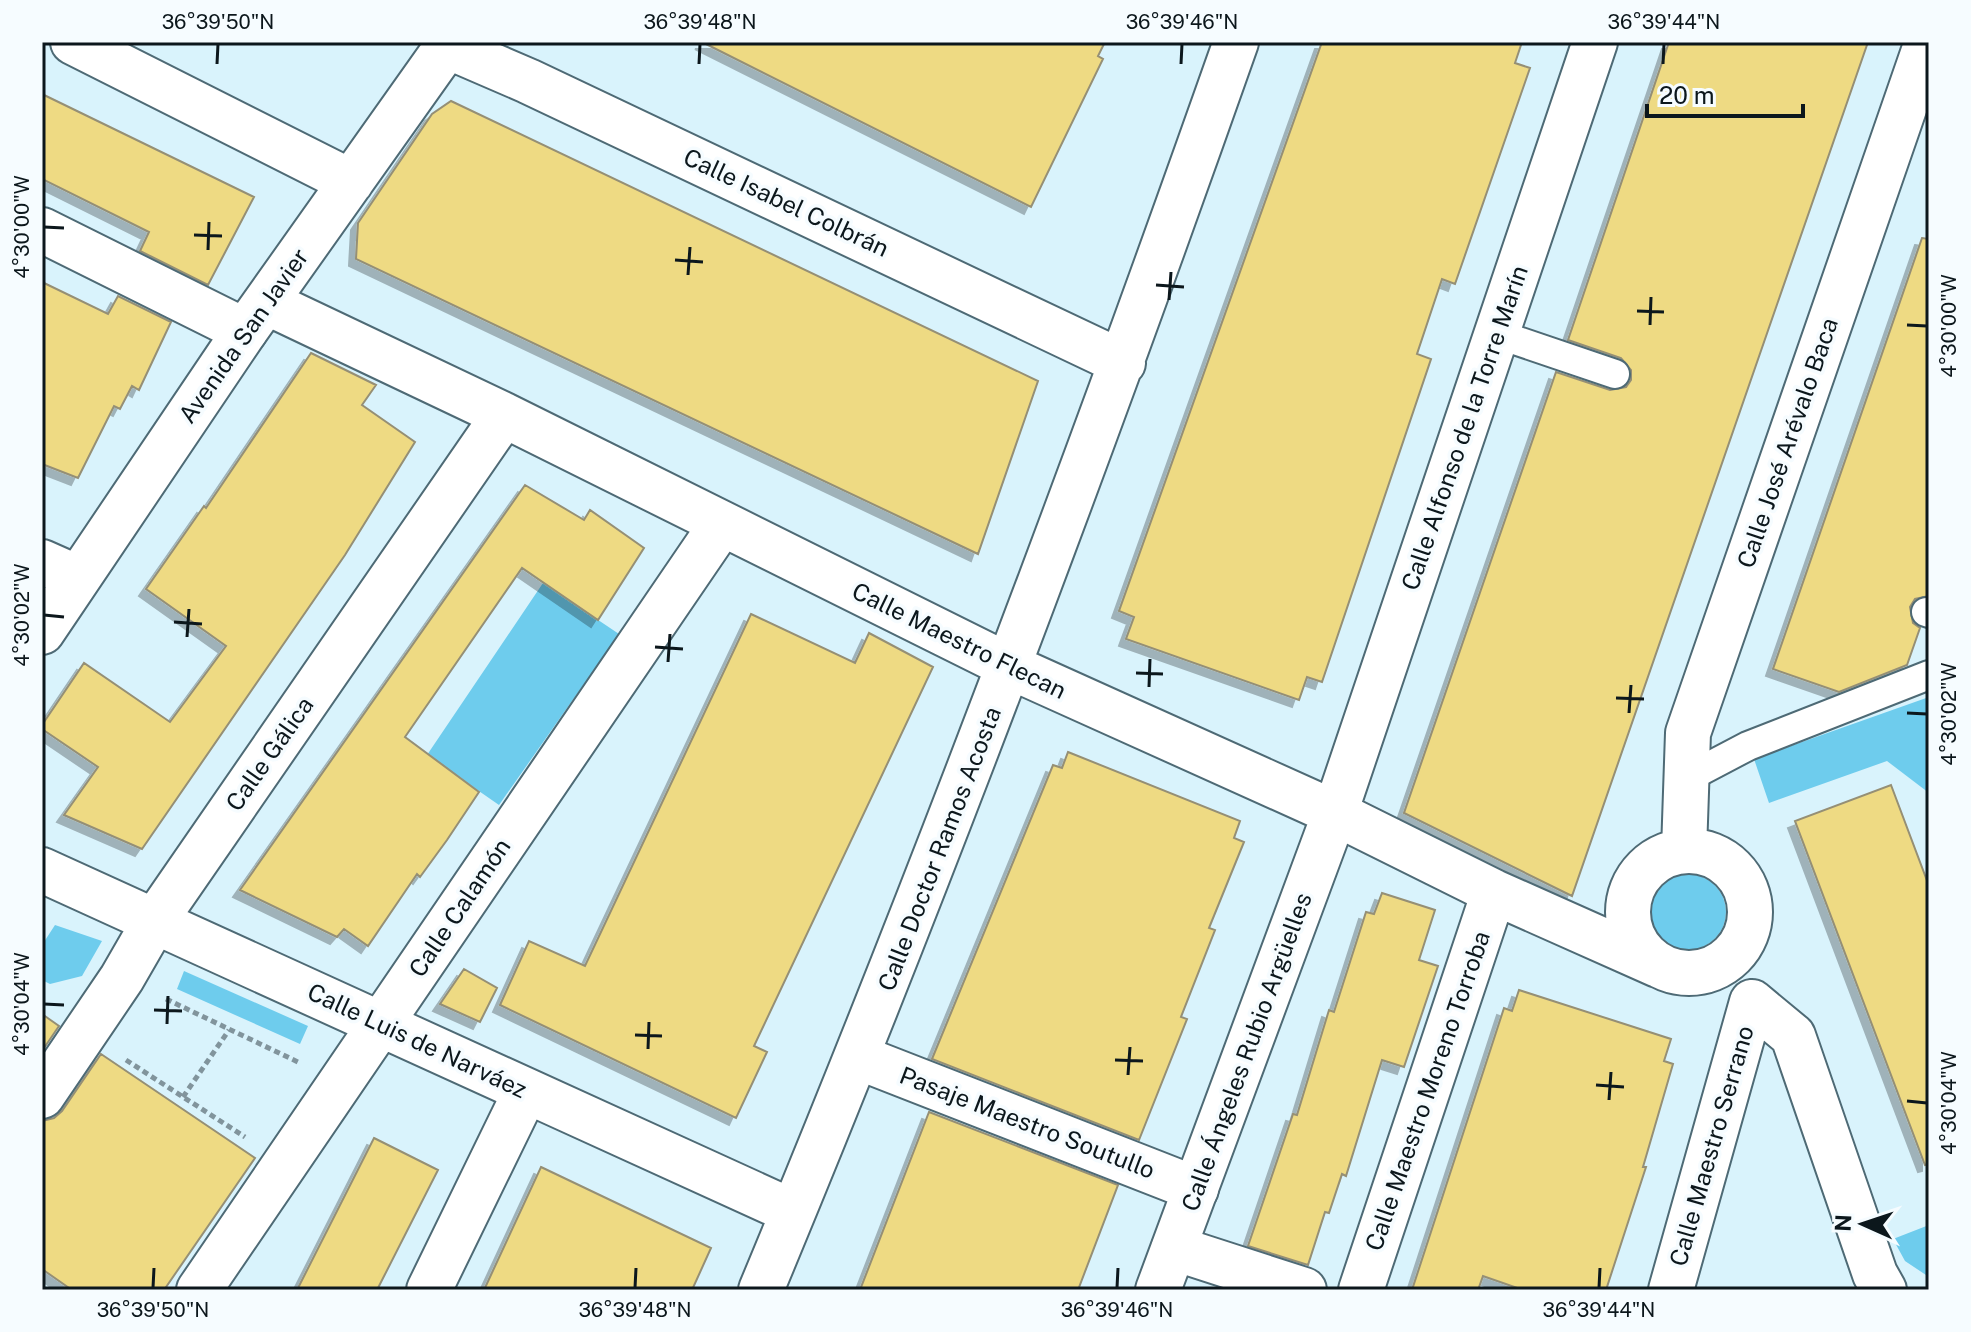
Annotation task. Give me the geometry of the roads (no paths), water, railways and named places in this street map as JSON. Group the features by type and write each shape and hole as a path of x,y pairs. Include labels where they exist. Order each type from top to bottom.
{"street":[{"path":"73,42 351,182"},
{"name":"Calle Doctor Ramos Acosta","path":"761,1290 858,1057 1011,667 1123,363 1236,42"},
{"name":"Calle Alfonso de la Torre Marín","path":"1335,813 1595,42"},
{"name":"Calle José Arévalo Baca","path":"1684,851 1688,733 1927,42"},
{"name":"Avenida San Javier","path":"42,632 60,570 256,317 448,44"},
{"name":"Calle Isabel Colbrán","path":"448,44 1123,363"},
{"name":"Calle Maestro Flecan","path":"42,230 504,415 1011,667 1335,813 1494,892 1658,965"},
{"name":"Calle Gálica","path":"42,1096 122,978 156,919 504,415"},
{"name":"Calle Calamón","path":"199,1290 721,525"},
{"name":"Calle Ángeles Rubio Argüelles","path":"1158,1290 1335,813"},
{"path":"1684,851 1704,852 1723,860 1738,874 1749,894 1751,915 1746,936 1734,954 1712,971 1702,974 1677,973 1658,965 1643,953 1633,936 1628,916 1631,893 1641,873 1658,858 1684,851"},
{"name":"Calle Luis de Narváez","path":"42,870 156,919 380,1025 793,1212"},
{"name":"Calle Maestro Moreno Torroba","path":"1361,1290 1494,892"},
{"path":"1734,954 1752,1002 1793,1036 1875,1274 1884,1290"},
{"name":"Calle Maestro Serrano","path":"1671,1290 1752,1002"},
{"name":"Pasaje Maestro Soutullo","path":"858,1057 1196,1189"},
{"path":"429,1290 526,1091"},
{"path":"1174,1248 1304,1290"}],"lane":[{"path":"1497,334 1615,374"},
{"path":"1687,778 1748,746 1929,675"}]}
